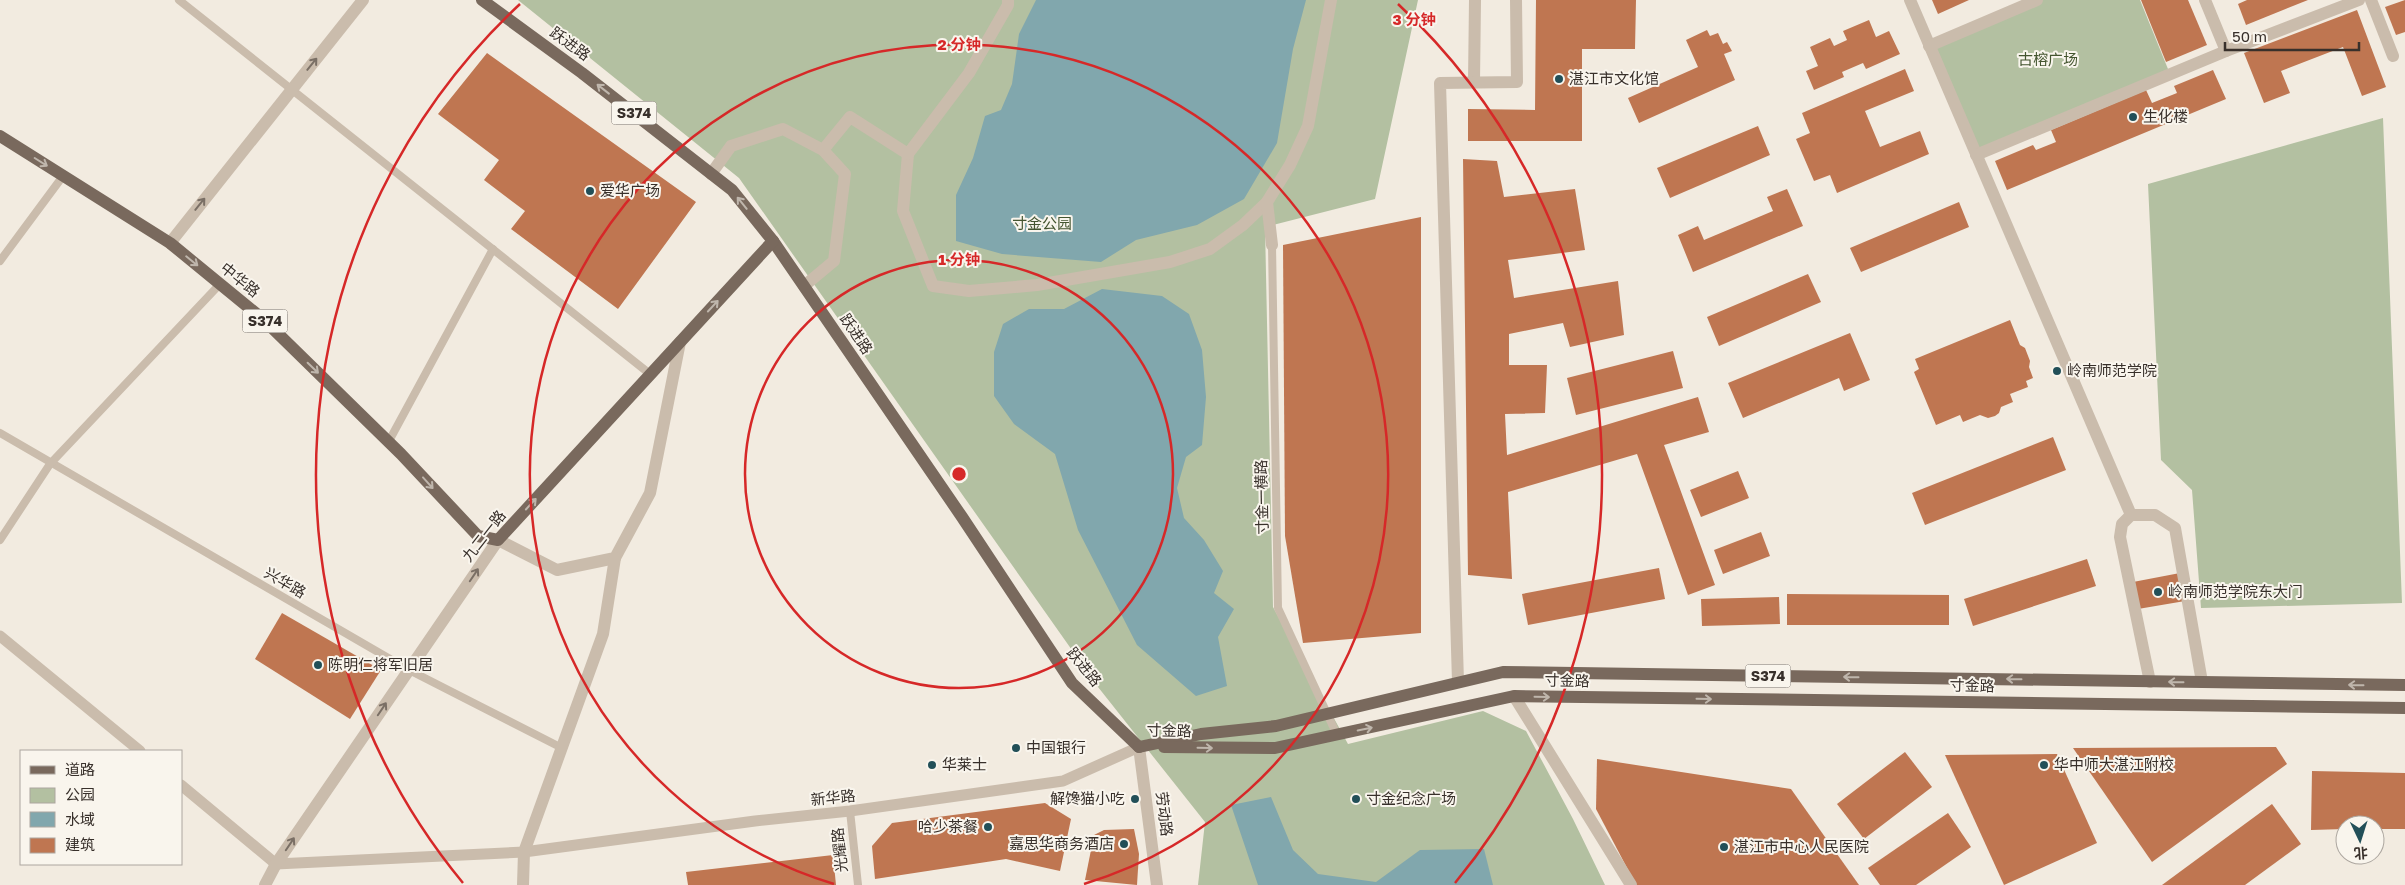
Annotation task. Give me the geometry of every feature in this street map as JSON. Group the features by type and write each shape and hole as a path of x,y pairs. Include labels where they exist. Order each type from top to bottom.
{"main road":[{"name":"跃进路","path":"482,0 582,73 732,190 804,286 1072,682 1139,747"},
{"name":"中华路","path":"0,136 170,242 264,320 389,441 478,536 498,540"},
{"name":"九二一路","path":"498,540 772,241"},
{"name":"寸金路","path":"1139,747 1201,734 1276,726 1504,672 2405,685"},
{"name":"寸金路","path":"1139,747 1275,748 1514,696 2405,708"}],"street":[{"path":"170,242 363,0"},
{"path":"1008,0 1008,5 969,73 908,154 903,210 933,286 969,291 1038,285 1170,262 1210,249 1243,225 1267,202 1290,165 1308,126 1331,0"},
{"path":"1474,82 1475,0"},
{"path":"1458,682 1440,83 1517,82 1516,0"},
{"path":"1910,0 2131,515"},
{"path":"1929,46 2037,0"},
{"path":"2205,0 2226,51"},
{"path":"2371,0 2393,56"},
{"path":"1976,155 2226,51 2354,1"},
{"path":"823,150 850,117 908,154"},
{"path":"711,174 731,146 782,129 823,150 845,174 834,261 804,286"},
{"path":"1267,202 1272,245"},
{"path":"524,885 524,852 603,634 615,558 650,493 680,342"},
{"path":"2150,682 2120,537 2122,524 2131,515 2155,515 2175,528 2202,682"},
{"path":"498,540 557,570 615,558"},
{"name":"九二一路","path":"265,885 276,864 498,540"},
{"path":"0,636 139,750"},
{"path":"1514,696 1631,885"},
{"name":"新华路","path":"276,864 524,852 754,821 850,811 1063,781 1139,747"},
{"name":"劳动路","path":"1139,747 1157,885"},
{"path":"182,786 276,864"}],"lane":[{"path":"179,0 650,374"},
{"path":"0,261 63,176"},
{"name":"寸金一横路","path":"1272,245 1278,608 1337,735"},
{"path":"389,441 492,248"},
{"path":"0,540 50,464 220,284"},
{"name":"兴华路","path":"0,433 50,464 409,670 562,748"},
{"name":"光耀路","path":"850,811 858,885"}],"green space":[{"name":"寸金公园","path":"518,0 1418,0 1375,199 1265,227 1273,607 1348,744 1483,711 1526,731 1573,819 1605,885 1198,885 1205,822 1098,687 739,178"},
{"name":"古榕广场","path":"2037,0 2140,0 2170,74 1976,155 1929,46"},
{"path":"2383,118 2402,603 2201,608 2192,490 2161,460 2148,184"}],"water":[{"path":"1036,0 1306,0 1293,49 1277,143 1244,199 1197,225 1136,240 1101,262 1002,254 956,241 956,195 973,158 985,116 1001,110 1012,84 1019,34"},
{"path":"1102,289 1162,296 1189,314 1202,350 1206,397 1202,445 1186,457 1177,488 1184,518 1204,540 1223,571 1214,593 1234,609 1218,637 1227,686 1196,696 1137,645 1078,530 1055,454 1014,424 994,396 994,352 1003,324 1029,309 1064,309"},
{"path":"1271,797 1293,850 1318,874 1376,882 1420,850 1484,849 1493,885 1258,885 1231,805"}],"building":[{"name":"湛江市文化馆","path":"1536,0 1636,0 1635,49 1582,49 1582,141 1468,141 1468,109 1535,110"},
{"path":"1932,0 1969,0 1938,14"},
{"path":"2141,0 2188,0 2207,45 2166,62"},
{"path":"2247,0 2308,0 2246,25 2238,4"},
{"path":"2405,0 2405,32 2396,35 2385,7"},
{"path":"2357,10 2386,87 2362,96 2343,47 2281,71 2290,93 2264,103 2244,53"},
{"path":"1869,20 1876,37 1889,31 1900,54 1866,69 1863,63 1842,72 1844,77 1814,90 1806,71 1818,66 1810,47 1830,38 1834,46 1847,40 1843,31"},
{"path":"1707,30 1710,36 1718,33 1723,44 1727,42 1732,51 1724,54 1735,80 1639,123 1628,98 1698,67 1686,40"},
{"name":"爱华广场","path":"487,53 696,202 618,309 511,229 525,211 484,180 499,160 438,114"},
{"path":"1905,69 1914,91 1865,111 1880,147 1920,131 1929,154 1837,193 1830,175 1814,181 1796,139 1810,133 1802,113"},
{"name":"生化楼","path":"2213,70 2226,99 2007,190 1995,161 2033,145 2036,150 2056,142 2051,130 2146,90 2152,103 2177,93 2174,86"},
{"path":"1758,126 1770,155 1670,198 1657,168"},
{"path":"1463,159 1497,161 1504,197 1575,189 1585,250 1508,260 1514,298 1618,281 1624,335 1570,347 1563,323 1509,334 1509,365 1547,365 1545,413 1505,414 1507,455 1698,397 1709,432 1664,445 1715,585 1688,595 1637,454 1508,492 1512,579 1468,575"},
{"path":"1787,189 1803,226 1693,272 1678,235 1698,226 1704,240 1773,211 1767,197"},
{"path":"1959,202 1969,227 1861,272 1850,248"},
{"path":"1421,217 1421,633 1303,643 1285,536 1283,245"},
{"path":"1808,274 1821,302 1719,346 1707,317"},
{"path":"2010,320 2020,345 2025,348 2030,361 2029,367 2033,378 2026,381 2028,387 2010,394 2013,402 2001,407 1999,413 1995,416 1988,418 1980,415 1963,422 1960,415 1936,425 1914,372 1919,369 1915,359"},
{"path":"1850,333 1870,380 1844,391 1839,378 1743,418 1728,383"},
{"path":"1673,351 1683,388 1576,415 1567,378"},
{"path":"2053,437 2066,470 1925,525 1912,493"},
{"path":"1738,471 1749,498 1701,517 1690,490"},
{"path":"1761,532 1770,556 1723,574 1714,550"},
{"path":"2087,559 2096,586 1973,626 1964,599"},
{"path":"1659,568 1665,599 1528,625 1522,594"},
{"path":"2180,573 2185,601 2138,609 2133,582"},
{"path":"1787,594 1949,595 1949,625 1787,625"},
{"path":"1779,597 1780,624 1702,626 1701,599"},
{"name":"陈明仁将军旧居","path":"282,613 381,670 350,719 255,659"},
{"path":"2276,747 2287,764 2152,862 2073,748"},
{"path":"1905,752 1932,787 1864,839 1837,804"},
{"path":"2057,754 2097,843 2004,885 1945,755"},
{"name":"湛江市中心人民医院","path":"1597,759 1791,789 1859,885 1636,885 1596,809"},
{"path":"2312,771 2405,773 2405,829 2385,829 2385,815 2335,815 2335,829 2311,830"},
{"path":"1045,803 1071,819 1060,871 1006,859 875,879 872,846 892,823"},
{"path":"2272,804 2301,844 2245,885 2162,885"},
{"path":"1948,813 1971,847 1916,885 1880,885 1868,868"},
{"path":"1134,829 1139,854 1137,885 1085,880 1094,835 1104,830"},
{"path":"833,855 836,885 688,885 686,872"}],"place":[{"name":"湛江市文化馆","path":"1559,79"},
{"name":"生化楼","path":"2133,117"},
{"name":"爱华广场","path":"590,191"},
{"name":"岭南师范学院","path":"2057,371"},
{"name":"岭南师范学院东大门","path":"2158,592"},
{"name":"陈明仁将军旧居","path":"318,665"},
{"name":"中国银行","path":"1016,748"},
{"name":"华莱士","path":"932,765"},
{"name":"华中师大湛江附校","path":"2044,765"},
{"name":"解馋猫小吃","path":"1135,799"},
{"name":"寸金纪念广场","path":"1356,799"},
{"name":"哈少茶餐","path":"988,827"},
{"name":"嘉思华商务酒店","path":"1124,844"},
{"name":"湛江市中心人民医院","path":"1724,847"}]}
